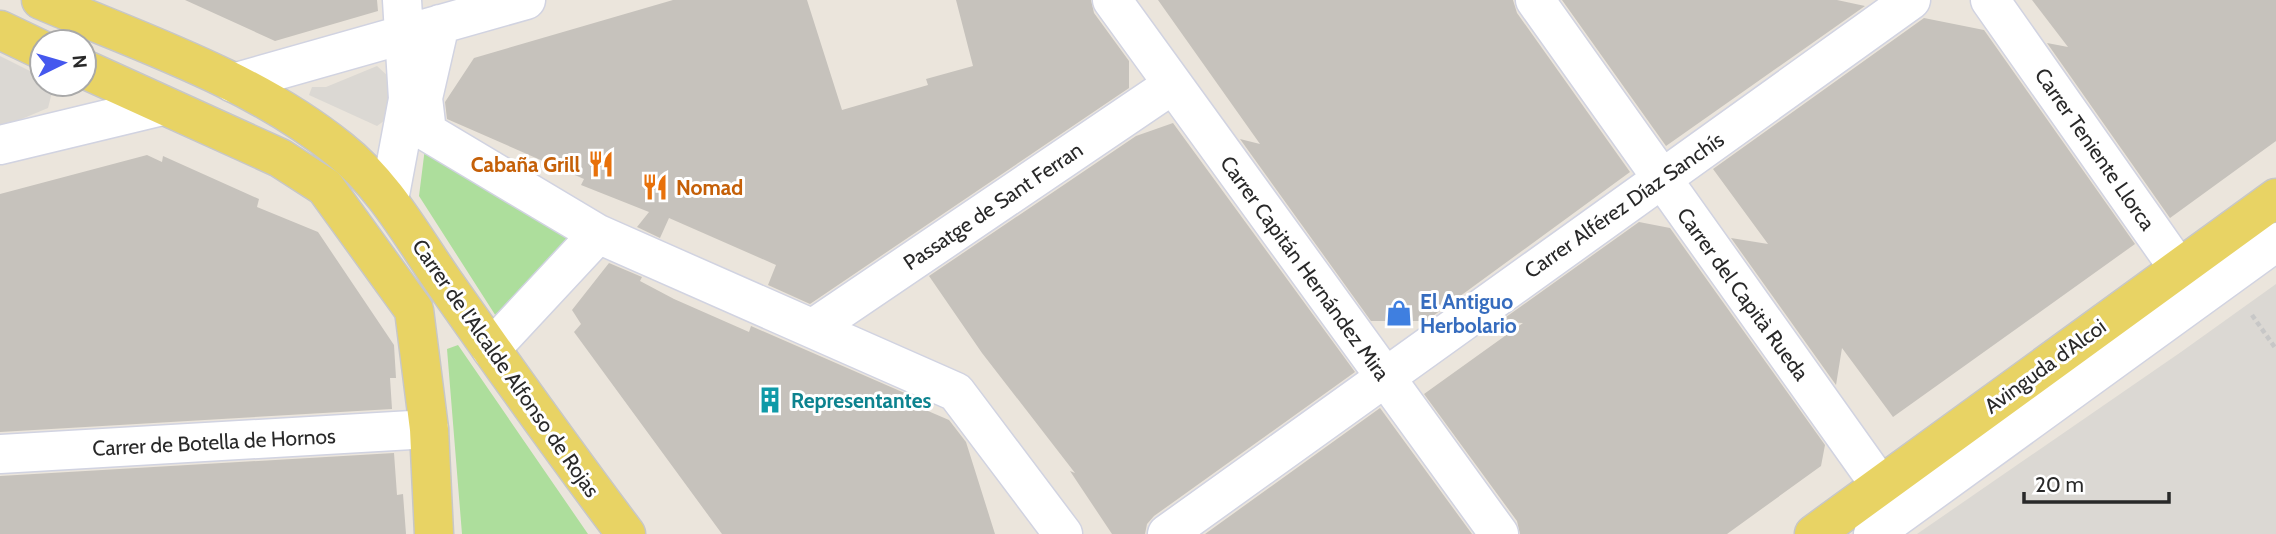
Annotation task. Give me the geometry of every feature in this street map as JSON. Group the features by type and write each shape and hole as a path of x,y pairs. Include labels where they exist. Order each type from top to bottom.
{"main road":[{"name":"Carrer de l'Alcalde Alfonso de Rojas","path":"41,0 233,83 340,149 389,200 547,430 626,534"},
{"path":"0,30 28,43"},
{"path":"98,76 280,158 325,187 414,310 429,429 435,534"},
{"name":"Avinguda d'Alcoi","path":"1814,534 1880,485 2190,283 2276,198"}],"street":[{"path":"233,83 403,17 440,24 526,0"},
{"name":"Carrer Capitán Hernández Mira","path":"1112,0 1171,85 1499,534"},
{"name":"Carrer del Capità Rueda","path":"1535,0 1880,485"},
{"name":"Carrer Alférez Díaz Sanchís","path":"1167,534 1911,0"},
{"name":"Carrer Teniente Llorca","path":"1990,0 2190,283"},
{"path":"403,17 415,98 427,132 598,234 815,327 956,392 1063,534"},
{"path":"389,200 415,98 440,24"},
{"name":"Passatge de Sant Ferran","path":"815,327 1171,85"},
{"path":"0,145 162,106"},
{"path":"491,349 598,234"},
{"name":"Avinguda d'Alcoi","path":"1873,534 2190,283 2276,242"},
{"name":"Carrer de Botella de Hornos","path":"0,454 429,429"}],"green space":[{"path":"427,132 586,226 501,324 419,196"},
{"path":"458,345 588,534 462,534 447,349"}],"shaded area":[{"path":"0,56 28,70 28,98 50,98 48,108 0,128"},
{"path":"377,66 389,77 392,115 377,126 309,95 312,87 326,87"},
{"path":"2276,284 2276,534 1917,534 2181,352"}],"building":[{"path":"185,0 377,0 378,11 275,41"},
{"path":"673,0 807,0 842,110 928,85 926,79 973,66 956,0 1091,0 1094,13 1129,61 1129,88 810,304 768,285 776,265 669,218 660,238 637,227 649,212 581,185 584,179 447,119 445,102 474,58"},
{"path":"1158,0 1513,0 1517,13 1630,172 1426,321 1371,321 1240,139 1260,144"},
{"path":"1562,0 1837,0 1865,6 1666,146"},
{"path":"2032,0 2276,0 2276,141 2170,218 2047,43 2068,47"},
{"path":"1924,18 1984,30 2135,244 1893,417 1842,348 1836,385 1731,238 1768,244 1713,169"},
{"path":"1173,123 1355,372 1154,516 1147,524 1145,534 1112,534 1070,471 1075,473 982,353 929,276 1136,136"},
{"path":"147,155 162,162 163,156 259,199 257,207 318,232 394,345 396,378 390,378 392,409 0,432 0,194"},
{"path":"1639,222 1670,228 1825,445 1821,466 1727,534 1520,534 1517,521 1424,394 1523,323 1499,322"},
{"name":"Representantes","path":"609,263 642,277 640,281 674,299 749,332 751,326 916,398 914,405 949,420 966,442 995,534 722,534 574,332 581,324 572,310"},
{"path":"1380,408 1472,534 1205,534"},
{"path":"394,453 397,495 403,494 406,534 0,534 0,476"}],"place":[{"name":"Cabaña Grill","path":"601,164"},
{"name":"Nomad","path":"655,187"},
{"name":"El Antiguo Herbolario","path":"1399,313"},
{"name":"Representantes","path":"770,400"}]}
